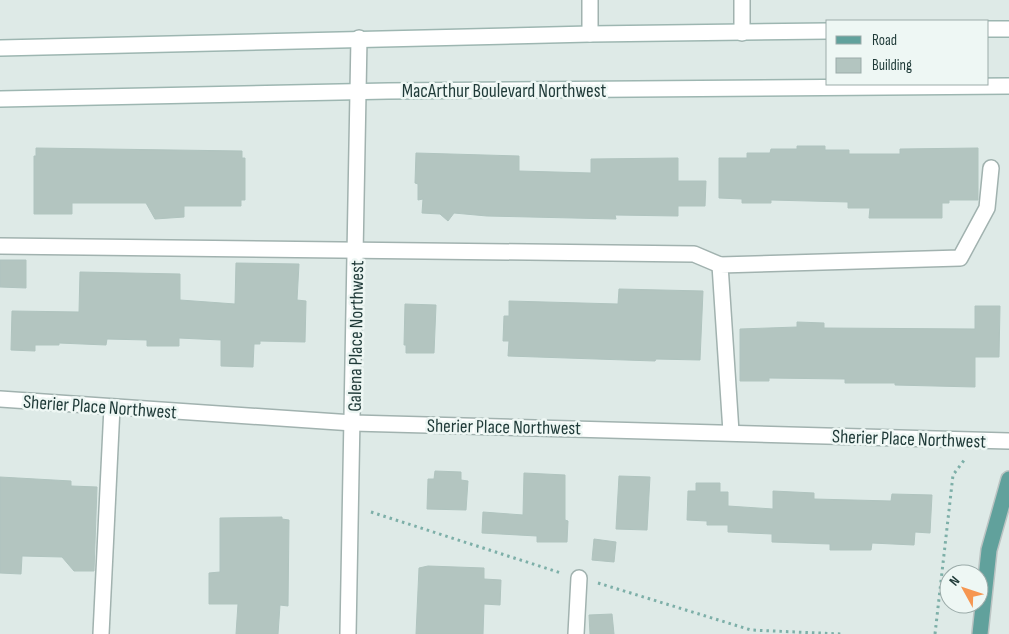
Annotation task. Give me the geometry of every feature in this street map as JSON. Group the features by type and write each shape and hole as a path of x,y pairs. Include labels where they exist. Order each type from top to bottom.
{"main road":[{"path":"590,0 590,34"},
{"path":"742,0 742,33"},
{"path":"989,29 1009,29"},
{"path":"0,48 360,38 826,31"},
{"name":"Galena Place Northwest","path":"348,634 360,38"},
{"name":"MacArthur Boulevard Northwest","path":"0,99 358,91 1009,86"},
{"path":"0,246 694,254 720,265 960,258 987,208 991,168"},
{"path":"720,265 731,432"},
{"name":"Sherier Place Northwest","path":"0,399 353,423 1009,441"},
{"path":"101,634 112,407"},
{"path":"980,634 989,550 1009,479"},
{"path":"576,634 579,578"}],"path":[{"path":"935,634 953,475 967,456"},
{"path":"371,512 751,630 841,634"}],"building":[{"path":"797,146 825,146 825,150 849,150 849,154 900,154 900,149 978,148 978,200 949,200 949,203 942,203 942,218 869,218 870,208 848,208 848,202 771,200 771,203 742,203 742,199 719,198 719,158 747,158 747,153 770,153 771,149 797,149"},
{"path":"36,148 242,151 242,158 245,158 245,200 241,200 241,206 184,206 184,217 155,219 146,203 72,203 72,214 34,214 34,156 36,156"},
{"path":"416,153 519,156 519,171 591,173 591,159 678,158 678,181 706,181 705,206 678,206 678,216 615,215 616,219 487,216 454,213 448,221 440,214 422,213 423,199 418,200 418,184 415,183"},
{"path":"0,260 26,260 26,288 0,287"},
{"path":"236,263 299,264 297,300 306,301 305,342 260,341 260,344 254,344 253,367 221,366 221,340 179,338 179,346 147,346 147,340 107,339 106,345 59,343 59,345 35,345 35,351 11,350 12,311 79,312 80,272 180,274 180,300 235,304"},
{"path":"619,289 703,291 700,360 656,359 655,361 508,356 509,341 503,341 504,316 509,316 509,301 618,304"},
{"path":"405,304 436,305 434,353 406,353 406,345 404,345"},
{"path":"975,306 1000,306 999,357 975,357 975,387 895,385 895,383 845,383 845,379 769,378 769,381 740,381 740,329 797,327 797,322 824,323 824,328 975,329"},
{"path":"435,471 461,472 461,480 468,481 466,510 427,509 428,479 434,479"},
{"path":"524,473 565,475 565,520 568,521 567,542 537,542 537,536 482,533 483,512 523,515"},
{"path":"619,476 650,477 647,530 616,529"},
{"path":"0,477 71,481 71,486 97,487 94,571 74,571 62,557 22,556 21,574 0,573"},
{"path":"696,483 720,483 720,492 728,492 728,506 773,509 773,491 814,493 814,499 891,501 892,494 932,495 930,533 915,532 914,545 872,543 871,550 830,550 830,544 772,542 772,534 728,532 728,525 707,525 707,521 687,520 688,491 696,491"},
{"path":"282,517 282,519 289,520 288,606 280,605 278,634 236,634 238,604 209,604 209,573 220,572 220,518"},
{"path":"594,539 616,542 614,562 592,560"},
{"path":"428,566 484,568 484,579 501,580 500,605 484,604 483,634 416,634 419,568"},
{"path":"612,614 614,634 590,634 589,615"}]}
